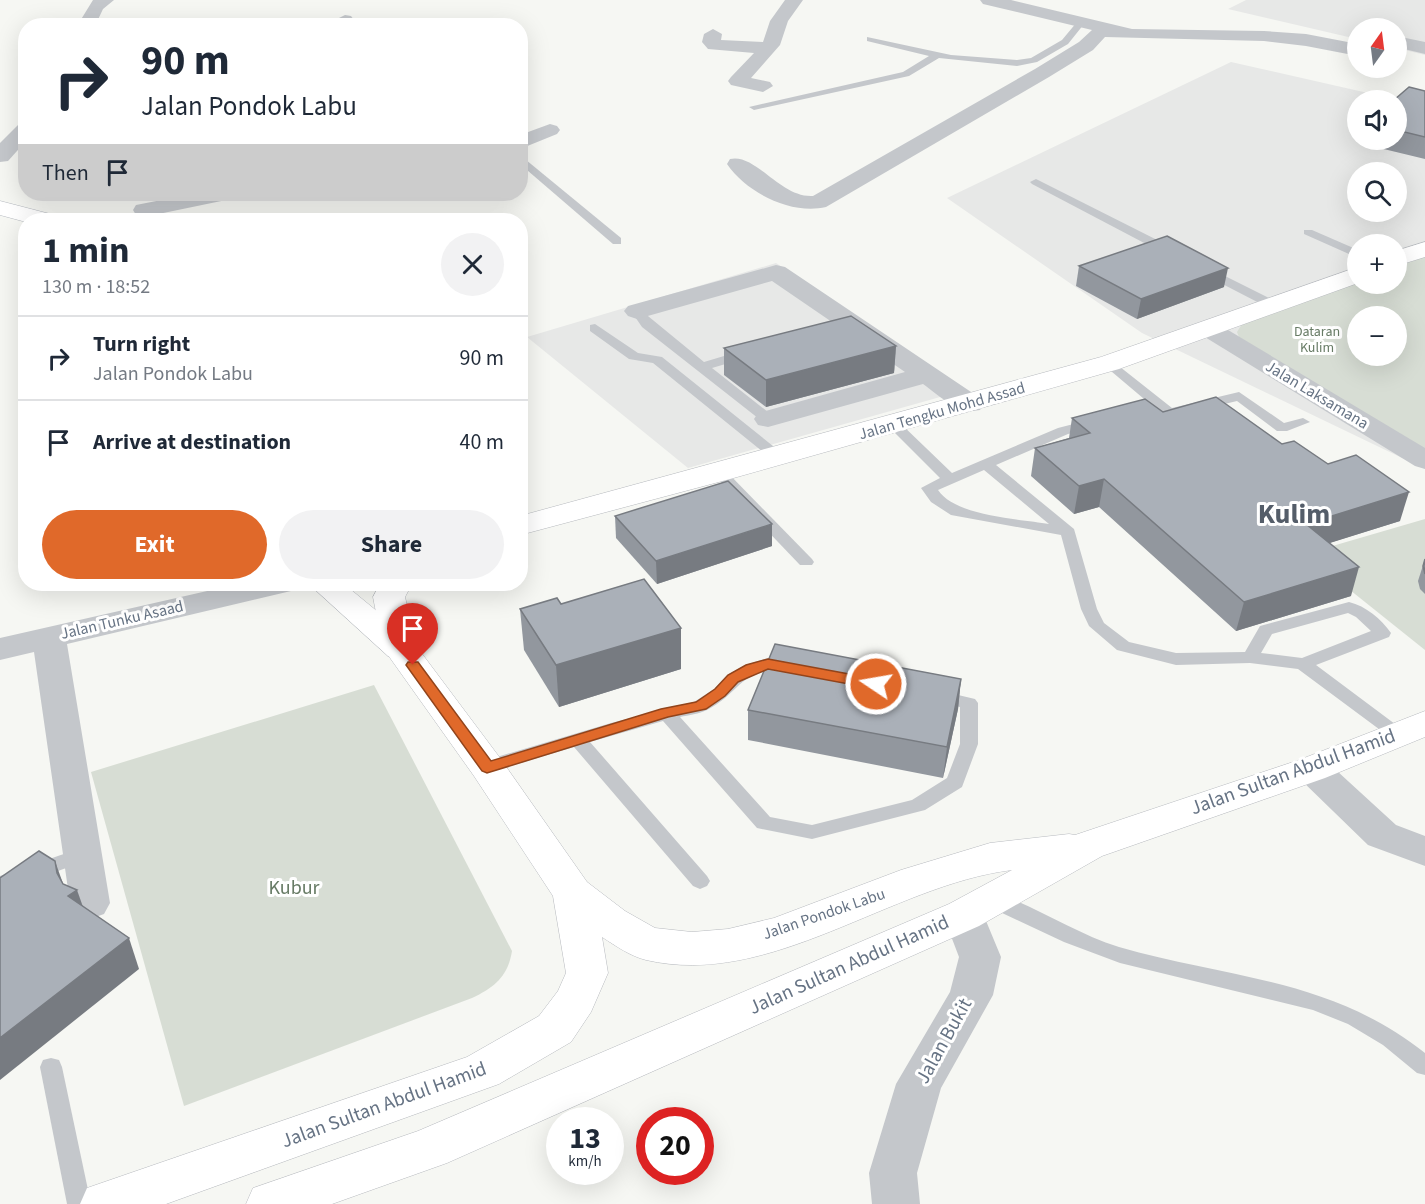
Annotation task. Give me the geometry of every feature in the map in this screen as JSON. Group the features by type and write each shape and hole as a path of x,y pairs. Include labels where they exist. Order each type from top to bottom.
{"main road":[{"path":"0,208 19,213"},
{"path":"1407,255 1425,249"},
{"name":"Jalan Tengku Mohd Assad","path":"528,524 970,404 1110,363 1347,278"},
{"name":"Jalan Pondok Labu","path":"333,591 400,648 487,767 573,893 610,922 647,944 692,948 719,946 779,933 915,881 990,858 1089,846"},
{"path":"392,591 389,597 400,648"},
{"name":"Jalan Sultan Abdul Hamid","path":"270,1204 430,1148 976,907 1089,846 1312,769 1411,728"},
{"name":"Jalan Sultan Abdul Hamid","path":"104,1204 483,1071 555,1029 576,1000 587,973 573,893"}],"street":[{"path":"90,18 96,6 105,0"},
{"path":"763,86 738,81 768,48 783,12 794,0"},
{"path":"989,0 1109,30 1163,36 1274,37 1347,48"},
{"path":"738,164 792,199 807,204 818,202 1042,73 1086,46 1100,32 1109,30"},
{"path":"714,34 711,42 715,45 768,48"},
{"path":"1407,44 1425,48"},
{"path":"1407,61 1425,65"},
{"path":"528,140 550,130"},
{"path":"0,156 18,137"},
{"path":"144,210 188,201"},
{"path":"637,311 776,272 837,325 926,375 970,404"},
{"name":"Jalan Laksamana","path":"1209,329 1425,460"},
{"path":"768,419 926,375"},
{"name":"Jalan Tunku Asaad","path":"0,649 249,591"},
{"path":"49,638 85,854 90,903"},
{"path":"1312,769 1382,835 1425,851"},
{"name":"Jalan Bukit","path":"896,1204 893,1173 918,1084 971,995 980,957 976,907"}],"lane":[{"path":"870,39 937,55 1017,63 1034,60 1065,42 1080,24"},
{"path":"754,107 906,75 937,55"},
{"path":"528,165 617,241"},
{"path":"1036,182 1273,305"},
{"path":"1308,232 1347,250"},
{"path":"637,311 647,324 768,419"},
{"path":"595,328 634,356 657,360 778,457"},
{"path":"702,367 758,350"},
{"path":"1110,363 1170,413 1239,396 1282,428 1303,422"},
{"path":"1068,532 956,512 936,499 929,488 1063,431 1160,406"},
{"path":"894,425 949,478"},
{"path":"987,465 1068,532 1089,609 1097,627 1123,646 1176,659 1250,657 1303,664 1411,728"},
{"path":"720,473 806,562"},
{"path":"1250,657 1266,630 1343,608 1349,607 1362,613 1383,633 1303,664"},
{"path":"487,767 666,713 700,706 720,693 733,679 751,669 768,664 806,670"},
{"path":"666,713 764,823 812,832 918,805 955,782 969,744 969,703 916,691"},
{"path":"578,740 700,881"},
{"path":"0,884 85,854"},
{"path":"976,907 1119,954 1285,991 1352,1014 1402,1044 1425,1066"},
{"path":"51,1067 79,1204"}],"shaded area":[{"path":"1246,0 1425,0 1425,55 1407,50 1407,18 1347,18 1347,37 1228,9"},
{"path":"1231,62 1354,90 1347,90 1347,150 1407,150 1407,102 1425,106 1425,469 1142,333 947,198"},
{"path":"776,263 965,390 688,468 528,337"}],"green space":[{"name":"Dataran Kulim","path":"1425,254 1425,453 1239,337 1237,332 1242,324 1347,284 1347,294 1407,294 1407,261"},
{"path":"1425,519 1425,650 1305,554"},
{"name":"Kubur","path":"374,685 512,951 504,974 494,985 472,998 184,1106 91,772"}],"building":[{"path":"1409,87 1425,91 1425,137 1407,133 1406,90"},
{"path":"1167,236 1228,268 1141,299 1079,266"},
{"path":"851,316 896,346 766,380 724,348"},
{"path":"1216,397 1282,444 1294,441 1328,464 1356,455 1409,492 1306,524 1359,567 1244,602 1104,479 1079,486 1035,448 1090,433 1072,418 1145,399 1163,412"},
{"path":"728,481 772,524 656,561 615,516"},
{"path":"644,579 681,628 556,665 520,609 557,598 561,604"},
{"path":"775,644 961,679 947,747 748,710"},
{"path":"39,851 55,861 57,873 63,884 77,890 68,896 129,938 0,1038 0,878"}],"district":[{"name":"Kulim","path":"1294,514"}],"route":[{"path":"413,665 487,767 617,727 700,706 720,693 733,679 751,669 768,664 876,684"}]}
